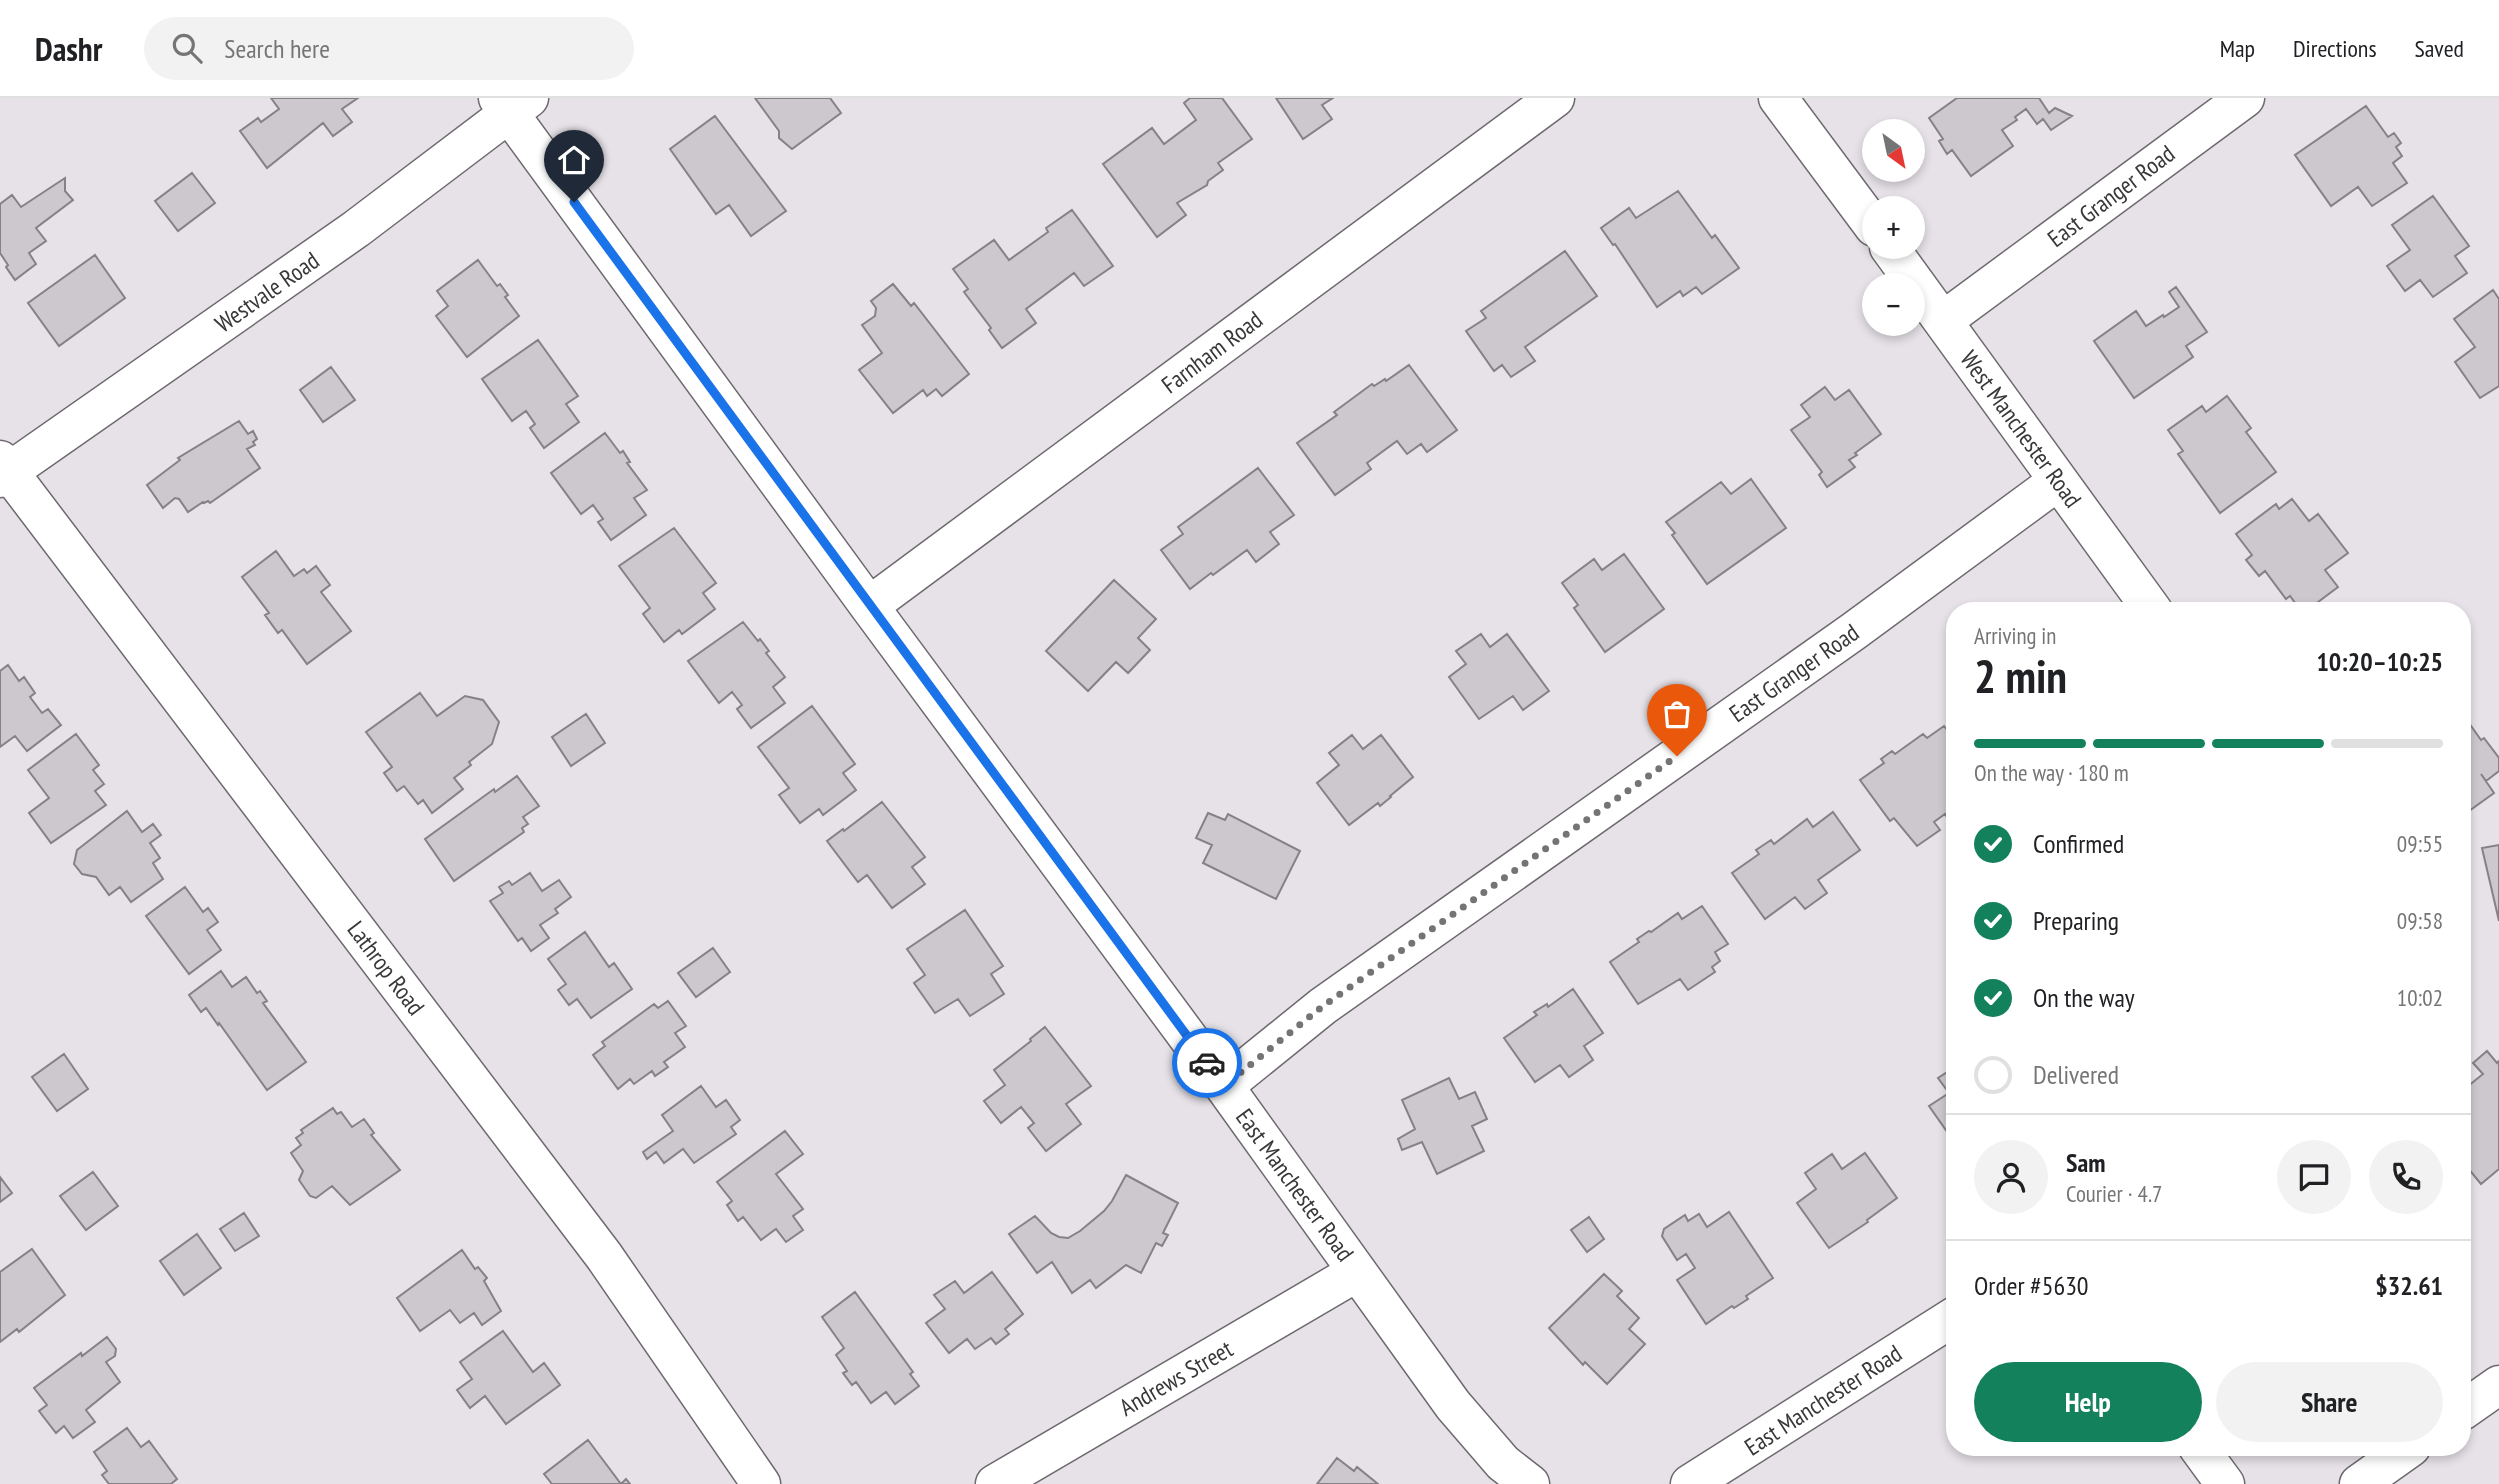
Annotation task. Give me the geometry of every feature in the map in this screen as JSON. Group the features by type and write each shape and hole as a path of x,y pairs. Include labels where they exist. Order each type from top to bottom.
{"street":[{"name":"Farnham Road","path":"869,606 1555,98"},
{"path":"1778,98 1862,211"},
{"name":"East Granger Road","path":"1944,320 2245,98"},
{"name":"East Manchester Road","path":"512,103 869,606 1224,1086 1452,1405 1503,1463 1530,1484"},
{"name":"Westvale Road","path":"3,470 356,229 512,103"},
{"name":"West Manchester Road","path":"1898,259 2145,602"},
{"name":"Lathrop Road","path":"3,470 604,1256 761,1484"},
{"name":"East Granger Road","path":"1224,1086 1323,1006 1843,639 2058,481"},
{"name":"Andrews Street","path":"995,1484 1357,1272"},
{"name":"East Manchester Road","path":"1690,1484 1946,1322"},
{"path":"2471,1405 2499,1385"},
{"path":"2205,1456 2225,1484"},
{"path":"2359,1484 2398,1456"}],"building":[{"path":"271,98 358,98 342,109 352,122 333,136 323,123 267,168 240,131 258,118 261,122 279,109"},
{"path":"755,98 830,98 841,113 792,149 779,138 779,131"},
{"path":"1190,98 1222,98 1252,139 1218,163 1223,170 1208,181 1207,185 1177,203 1186,215 1157,237 1103,164 1152,128 1164,144 1196,120 1184,103"},
{"path":"1276,98 1333,98 1322,105 1332,119 1303,139"},
{"path":"1957,98 2039,98 2049,113 2055,108 2072,116 2051,130 2043,119 2037,124 2026,109 2015,117 2017,120 2002,130 2013,146 1971,176 1952,150 1947,154 1939,141 1943,139 1929,118"},
{"path":"2366,106 2388,137 2394,133 2401,143 2396,147 2402,156 2393,163 2407,183 2372,206 2358,187 2331,206 2295,155"},
{"path":"715,116 786,211 751,236 729,205 716,214 670,149"},
{"path":"192,173 215,203 178,231 155,201"},
{"path":"65,178 65,191 73,200 36,228 46,241 29,253 36,264 15,280 0,253 0,204 12,195 21,207"},
{"path":"1678,191 1712,238 1715,235 1739,268 1702,294 1696,287 1683,296 1680,291 1657,307 1615,244 1613,245 1601,228 1629,208 1636,218"},
{"path":"2433,196 2469,246 2455,256 2467,273 2433,297 2420,280 2405,291 2387,266 2410,250 2392,225"},
{"path":"1072,210 1113,266 1084,286 1074,273 1026,309 1036,323 1002,348 989,330 991,328 964,292 968,289 953,269 994,240 1009,260 1048,232 1046,228"},
{"path":"1565,251 1597,296 1525,347 1535,361 1511,377 1502,365 1494,371 1466,331 1486,318 1481,311"},
{"path":"95,255 125,298 59,346 28,303"},
{"path":"478,260 497,286 500,284 508,295 505,297 519,316 467,357 436,316 448,306 437,291"},
{"path":"893,284 911,306 914,303 969,374 942,396 936,389 927,396 923,390 893,413 859,370 882,353 862,325 875,316 876,308 871,301"},
{"path":"2176,287 2207,332 2186,346 2193,357 2134,398 2094,341 2136,311 2146,326 2163,315 2164,317 2179,307 2169,292"},
{"path":"2493,290 2499,299 2499,386 2480,398 2455,362 2475,347 2454,319"},
{"path":"538,340 578,396 566,404 579,422 544,448 530,428 535,424 526,411 512,421 482,379"},
{"path":"1409,365 1457,430 1427,452 1421,444 1407,454 1397,441 1367,463 1371,469 1335,495 1297,443 1337,415 1334,412 1372,384 1374,386 1385,379 1386,381"},
{"path":"331,367 355,400 323,422 300,390"},
{"path":"1825,387 1835,400 1849,390 1881,434 1849,460 1855,467 1827,487 1819,475 1822,472 1791,430 1810,417 1801,405"},
{"path":"2227,396 2251,428 2246,432 2276,472 2220,513 2178,454 2183,451 2168,430 2202,406 2206,412"},
{"path":"239,421 248,434 253,431 257,439 253,442 255,445 247,449 260,468 210,503 203,502 188,512 179,499 175,498 163,508 147,485 180,460 178,458"},
{"path":"605,433 620,453 623,451 630,462 627,463 647,490 634,498 646,515 611,540 598,522 603,519 593,505 581,514 551,473"},
{"path":"1258,468 1294,515 1270,532 1279,544 1256,562 1247,550 1190,589 1161,550 1183,534 1178,527"},
{"path":"1751,479 1786,528 1707,584 1672,535 1675,533 1666,522 1721,482 1731,494"},
{"path":"2292,499 2309,521 2318,514 2348,553 2325,570 2338,587 2318,602 2294,602 2290,596 2286,599 2265,571 2259,576 2246,560 2252,555 2236,534 2276,504 2279,509"},
{"path":"674,528 716,583 703,593 715,609 682,634 679,630 664,642 643,614 650,608 619,566"},
{"path":"276,551 294,576 304,569 307,573 316,566 330,585 321,592 351,631 307,664 282,630 278,633 265,615 269,613 242,577"},
{"path":"1624,554 1664,609 1605,652 1574,608 1578,605 1562,583 1594,559 1602,570"},
{"path":"1114,580 1156,619 1138,638 1150,650 1128,673 1116,662 1088,691 1046,651"},
{"path":"743,622 758,641 760,639 769,651 766,653 785,677 773,687 785,703 751,728 737,709 742,705 732,692 719,703 688,661"},
{"path":"1481,634 1490,647 1507,634 1549,691 1523,710 1513,696 1479,719 1449,677 1466,664 1456,651"},
{"path":"8,665 19,681 24,677 35,693 30,697 42,713 48,709 61,725 27,751 15,736 0,747 0,671"},
{"path":"420,693 437,716 465,696 483,700 499,722 492,744 454,778 463,789 432,813 423,800 418,804 404,786 397,791 384,773 392,767 366,732"},
{"path":"812,706 855,764 843,773 856,790 823,815 819,809 800,823 779,795 789,788 758,747"},
{"path":"586,714 605,743 571,766 552,737"},
{"path":"1944,726 1946,729 1946,816 1934,822 1940,830 1917,846 1894,818 1890,821 1860,780 1884,763 1881,759 1892,751 1895,754 1923,734 1927,738"},
{"path":"2471,726 2499,758 2499,771 2486,781 2481,774 2494,793 2471,810"},
{"path":"76,734 99,765 93,770 104,784 95,791 106,805 51,843 29,813 49,798 28,770"},
{"path":"1352,735 1363,749 1381,735 1413,777 1380,806 1378,803 1349,825 1317,783 1339,765 1329,753"},
{"path":"517,776 539,806 523,817 528,824 522,828 524,832 454,881 425,839 494,789 495,792"},
{"path":"882,802 925,857 912,867 925,884 892,908 867,875 858,882 827,841"},
{"path":"127,811 142,832 153,824 161,835 150,843 160,858 153,863 163,879 131,902 120,887 109,895 96,877 82,874 74,864 77,850"},
{"path":"1833,812 1860,850 1818,880 1827,893 1805,909 1795,897 1765,919 1732,873 1759,854 1756,850 1771,840 1774,844 1807,819 1813,827"},
{"path":"1208,813 1225,820 1228,814 1300,851 1276,899 1203,863 1212,845 1196,838"},
{"path":"2499,845 2499,921 2482,848"},
{"path":"530,873 542,891 559,880 571,897 555,909 558,913 540,925 549,938 531,951 522,938 518,941 490,901 503,893 499,887 509,881 512,885"},
{"path":"185,887 203,912 208,908 218,922 207,930 221,950 189,974 146,916"},
{"path":"1702,906 1728,944 1715,952 1720,961 1712,967 1715,972 1688,990 1680,979 1638,1004 1610,962 1639,942 1637,939 1678,913 1682,919"},
{"path":"965,910 1003,966 991,974 1004,994 970,1016 958,999 935,1013 914,983 925,975 907,949"},
{"path":"585,932 609,967 614,963 632,989 591,1018 577,999 569,1005 558,990 566,984 548,959"},
{"path":"713,948 730,972 696,997 678,973"},
{"path":"221,971 232,987 246,977 257,993 260,991 267,1001 263,1003 306,1062 267,1090 219,1023 218,1025 206,1008 201,1012 189,995"},
{"path":"1573,989 1603,1033 1584,1046 1593,1060 1569,1077 1560,1065 1535,1082 1504,1038 1537,1015 1534,1012 1547,1004 1548,1007"},
{"path":"668,1001 686,1026 675,1033 685,1047 664,1062 668,1067 655,1076 652,1071 634,1084 630,1079 618,1089 593,1055 605,1046 602,1042 654,1004 658,1008"},
{"path":"1045,1027 1091,1086 1066,1104 1081,1124 1046,1151 1028,1128 1034,1123 1021,1107 1001,1123 984,1101 1005,1085 994,1070"},
{"path":"2487,1051 2497,1063 2499,1061 2499,1169 2481,1184 2471,1172 2471,1084 2483,1074 2473,1063"},
{"path":"64,1054 88,1089 57,1111 32,1077"},
{"path":"1946,1073 1946,1089 1938,1078"},
{"path":"1449,1078 1459,1099 1475,1092 1487,1119 1472,1126 1484,1151 1437,1174 1422,1142 1402,1150 1398,1139 1415,1129 1402,1100"},
{"path":"701,1086 716,1107 726,1100 740,1120 731,1127 736,1134 694,1163 683,1149 664,1163 656,1152 647,1159 643,1152 673,1131 662,1115"},
{"path":"1946,1095 1946,1130 1929,1106"},
{"path":"333,1108 337,1114 341,1112 352,1127 364,1119 374,1133 371,1135 400,1170 350,1205 332,1186 316,1198 310,1196 299,1180 303,1171 291,1153 301,1145 296,1138 303,1133 301,1130"},
{"path":"785,1131 803,1154 776,1174 803,1209 793,1216 803,1230 786,1242 776,1229 761,1240 743,1217 738,1221 727,1205 732,1201 717,1182"},
{"path":"1865,1153 1897,1198 1867,1220 1868,1222 1829,1248 1797,1203 1816,1189 1805,1173 1832,1154 1842,1169"},
{"path":"93,1172 118,1206 86,1230 60,1196"},
{"path":"1126,1175 1178,1203 1163,1233 1168,1235 1162,1246 1156,1243 1141,1273 1126,1265 1096,1288 1090,1280 1072,1293 1052,1262 1037,1273 1009,1234 1035,1216 1051,1233 1068,1238 1104,1211"},
{"path":"0,1177 12,1193 0,1202"},
{"path":"1729,1212 1773,1278 1746,1296 1748,1299 1734,1308 1732,1306 1706,1324 1677,1280 1695,1268 1686,1254 1677,1260 1662,1236 1664,1229 1685,1215 1688,1221 1699,1214 1707,1227"},
{"path":"244,1213 259,1236 235,1251 220,1229"},
{"path":"1589,1217 1604,1239 1587,1252 1571,1230"},
{"path":"197,1234 221,1268 184,1295 160,1261"},
{"path":"32,1249 65,1295 19,1332 17,1329 0,1342 0,1272"},
{"path":"462,1250 475,1269 478,1267 487,1278 484,1281 501,1311 482,1325 474,1313 460,1323 450,1310 420,1331 397,1298"},
{"path":"992,1272 1023,1314 1005,1329 1009,1334 996,1344 991,1338 975,1349 967,1339 949,1353 926,1323 945,1309 934,1295 955,1281 964,1293"},
{"path":"1604,1274 1622,1291 1617,1296 1639,1318 1629,1329 1645,1344 1607,1384 1585,1362 1583,1365 1549,1328"},
{"path":"855,1292 913,1372 910,1374 919,1386 895,1404 886,1392 871,1403 856,1382 852,1385 843,1373 847,1371 836,1355 844,1348 822,1317"},
{"path":"503,1331 533,1372 544,1363 560,1385 506,1424 485,1396 470,1408 457,1390 472,1379 460,1362"},
{"path":"107,1337 116,1349 115,1356 106,1362 120,1382 86,1410 95,1422 73,1438 64,1426 56,1433 39,1411 47,1405 34,1388"},
{"path":"127,1428 141,1447 149,1441 177,1479 171,1484 109,1484 102,1475 107,1471 94,1452"},
{"path":"588,1440 621,1484 552,1484 544,1474"},
{"path":"1337,1458 1354,1471 1357,1467 1378,1484 1317,1484"}],"way so far":[{"path":"1207,1063 1224,1086 1323,1006 1677,756"}],"route":[{"path":"574,202 1207,1063"}]}
